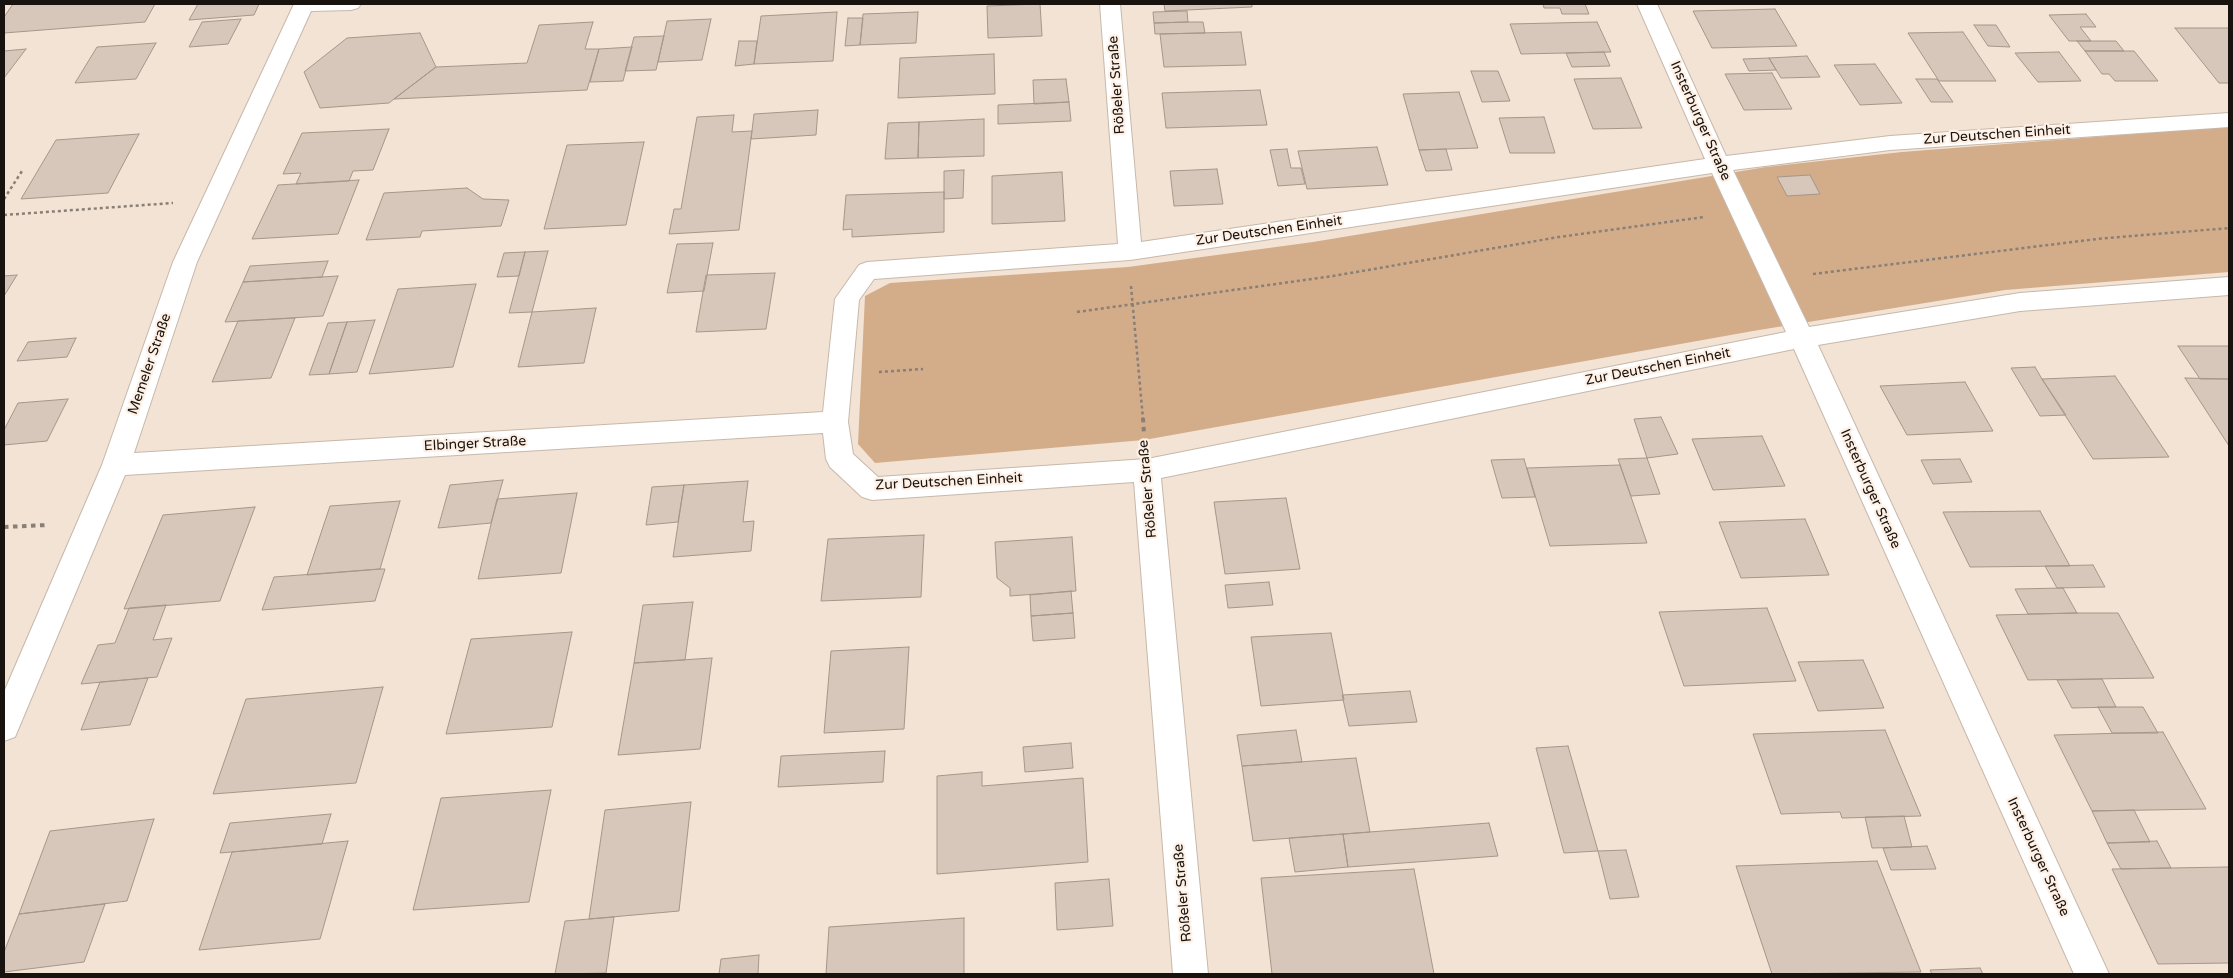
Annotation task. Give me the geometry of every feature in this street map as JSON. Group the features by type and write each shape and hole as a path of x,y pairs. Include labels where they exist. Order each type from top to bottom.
{"street":[{"path":"304,4 351,4"},
{"name":"Memeler Straße","path":"4,727 116,464 184,262 304,4"},
{"name":"Rößeler Straße","path":"1110,4 1130,252"},
{"name":"Insterburger Straße","path":"1647,4 1718,164 1802,338 2092,974"},
{"name":"Zur Deutschen Einheit","path":"2229,120 1890,143 1718,164 1130,252 868,272 847,299 835,422 840,459 872,489 1147,470 1802,338 2020,302 2229,286"},
{"name":"Elbinger Straße","path":"116,464 835,422"},
{"name":"Rößeler Straße","path":"1147,470 1190,974"}],"path":[{"path":"4,199 22,171"},
{"path":"4,215 214,201"},
{"path":"1077,312 1333,276 1559,237 1742,212"},
{"path":"1774,279 2097,239 2229,228"},
{"name":"Rößeler Straße","path":"1130,252 1131,305 1147,470"},
{"path":"840,374 923,369"}],"shaded area":[{"path":"2229,128 2229,272 2005,290 1753,331 1144,440 875,463 858,444 865,296 890,283 1128,267 1313,242 1766,167 1902,152"}],"building":[{"path":"13,4 155,4 145,22 4,33 4,17"},
{"path":"198,4 259,4 254,15 189,20"},
{"path":"1040,4 1042,36 988,38 987,6"},
{"path":"1164,4 1252,4 1252,7 1165,11"},
{"path":"1543,4 1585,4 1589,14 1562,14 1560,8 1544,8"},
{"path":"1775,9 1797,46 1712,48 1693,11"},
{"path":"1187,11 1188,22 1154,23 1153,12"},
{"path":"837,12 833,61 754,64 761,16"},
{"path":"918,12 916,43 860,45 863,14"},
{"path":"2086,14 2096,27 2080,27 2091,41 2069,41 2049,15"},
{"path":"848,18 863,18 860,45 845,46"},
{"path":"241,19 228,44 189,47 202,22"},
{"path":"711,19 702,60 658,62 667,21"},
{"path":"593,22 585,49 599,49 587,90 394,99 436,67 527,63 539,25"},
{"path":"1203,22 1205,33 1155,34 1154,23"},
{"path":"1597,22 1611,52 1521,54 1510,24"},
{"path":"1974,25 1996,25 2010,47 1988,46"},
{"path":"2175,28 2229,28 2229,83 2219,83"},
{"path":"1241,32 1246,65 1164,67 1160,34"},
{"path":"1963,32 1996,81 1939,81 1908,33"},
{"path":"420,33 436,67 389,103 320,108 304,72 347,38"},
{"path":"664,36 656,70 625,71 634,37"},
{"path":"739,41 757,41 754,64 735,66"},
{"path":"2077,41 2116,41 2124,51 2085,51"},
{"path":"156,43 136,79 75,83 97,47"},
{"path":"632,47 623,81 590,82 599,49"},
{"path":"26,49 4,78 4,51"},
{"path":"2085,51 2134,51 2158,81 2115,81 2109,74 2102,74"},
{"path":"1604,52 1610,66 1572,67 1566,53"},
{"path":"2059,52 2081,81 2038,82 2015,53"},
{"path":"994,54 995,94 898,98 900,58"},
{"path":"1807,56 1820,77 1781,78 1769,58"},
{"path":"1769,58 1776,70 1749,71 1743,59"},
{"path":"1875,64 1902,103 1860,105 1834,65"},
{"path":"1471,71 1498,71 1510,101 1482,102"},
{"path":"1772,73 1792,109 1744,110 1725,74"},
{"path":"1621,78 1642,128 1593,129 1574,79"},
{"path":"1066,79 1069,102 1034,104 1033,80"},
{"path":"1916,79 1937,79 1953,102 1931,102"},
{"path":"1260,90 1267,125 1166,128 1162,93"},
{"path":"1459,92 1478,148 1419,150 1403,94"},
{"path":"1069,102 1071,121 998,124 998,105"},
{"path":"818,110 816,135 751,139 754,114"},
{"path":"734,115 732,132 752,131 739,230 669,234 674,209 681,209 697,117"},
{"path":"1544,117 1555,153 1510,153 1499,118"},
{"path":"984,119 984,156 918,158 919,122"},
{"path":"919,122 918,158 885,159 888,123"},
{"path":"389,129 373,170 353,171 349,181 296,184 301,173 283,174 302,133"},
{"path":"139,134 108,193 21,199 56,140"},
{"path":"644,142 626,225 544,229 567,145"},
{"path":"1377,147 1388,185 1307,189 1298,151"},
{"path":"1287,149 1291,168 1301,168 1305,184 1278,186 1270,150"},
{"path":"1446,149 1452,170 1426,171 1419,150"},
{"path":"1217,169 1223,204 1174,206 1170,171"},
{"path":"964,170 963,198 944,199 944,171"},
{"path":"1062,172 1065,221 992,224 992,176"},
{"path":"1810,175 1820,194 1787,196 1777,177"},
{"path":"359,180 338,234 252,239 278,185"},
{"path":"467,188 483,199 509,200 501,226 422,231 420,237 366,240 384,193"},
{"path":"944,192 944,232 852,237 852,229 843,230 846,195"},
{"path":"713,243 704,291 667,293 677,244"},
{"path":"548,251 532,312 509,313 525,252"},
{"path":"525,252 519,276 497,277 504,253"},
{"path":"328,261 322,277 243,282 250,266"},
{"path":"775,273 766,329 696,332 706,275"},
{"path":"17,275 4,296 4,276"},
{"path":"338,276 323,316 225,322 243,282"},
{"path":"476,284 453,367 369,374 398,289"},
{"path":"596,308 584,363 518,367 532,312"},
{"path":"295,318 271,378 212,382 238,321"},
{"path":"375,320 357,372 329,374 347,322"},
{"path":"347,322 329,374 309,375 328,323"},
{"path":"76,338 67,357 17,361 28,342"},
{"path":"2178,346 2229,346 2229,379 2200,379"},
{"path":"2035,367 2066,415 2040,416 2011,368"},
{"path":"2115,376 2169,457 2093,459 2042,379"},
{"path":"2185,378 2229,379 2229,446 2220,432"},
{"path":"1965,382 1993,431 1907,435 1880,386"},
{"path":"68,399 47,441 4,445 4,430 18,403"},
{"path":"1661,417 1678,454 1647,458 1634,419"},
{"path":"1762,436 1785,486 1713,490 1692,439"},
{"path":"1647,458 1660,494 1631,496 1618,459"},
{"path":"1524,459 1535,497 1502,498 1491,460"},
{"path":"1960,459 1972,482 1933,484 1921,460"},
{"path":"1620,465 1647,543 1550,546 1527,468"},
{"path":"503,480 491,523 438,528 450,485"},
{"path":"748,481 743,522 754,521 751,551 673,557 684,485"},
{"path":"684,485 678,522 646,525 652,487"},
{"path":"577,493 561,573 478,579 497,499"},
{"path":"1286,498 1300,569 1225,574 1214,502"},
{"path":"400,501 380,569 307,575 330,506"},
{"path":"255,507 220,601 124,609 163,515"},
{"path":"2040,511 2070,566 1970,567 1943,512"},
{"path":"1805,519 1829,575 1741,578 1719,522"},
{"path":"924,535 921,597 821,601 828,539"},
{"path":"1072,537 1076,591 1010,596 1010,588 997,578 995,542"},
{"path":"2093,565 2105,587 2057,588 2045,566"},
{"path":"385,569 375,601 262,610 274,577"},
{"path":"1269,582 1273,605 1228,608 1225,585"},
{"path":"2063,588 2077,613 2028,614 2015,589"},
{"path":"1071,591 1073,613 1031,616 1030,595"},
{"path":"693,602 685,660 634,663 643,605"},
{"path":"166,605 153,640 172,638 157,677 81,684 98,645 115,643 129,608"},
{"path":"1767,608 1796,681 1684,686 1659,612"},
{"path":"1073,613 1075,638 1033,641 1031,616"},
{"path":"2118,613 2154,678 2028,680 1996,615"},
{"path":"572,632 552,727 446,734 471,639"},
{"path":"1331,633 1344,700 1261,706 1251,637"},
{"path":"909,647 904,729 824,733 831,651"},
{"path":"712,658 700,749 618,755 634,663"},
{"path":"1863,660 1884,708 1818,711 1798,662"},
{"path":"148,678 130,725 81,730 100,682"},
{"path":"2102,679 2116,707 2072,708 2057,680"},
{"path":"383,687 356,783 213,794 246,699"},
{"path":"1410,691 1417,722 1349,726 1342,695"},
{"path":"2098,707 2143,707 2158,733 2112,733"},
{"path":"1296,730 1302,762 1242,766 1237,735"},
{"path":"1885,730 1921,816 1842,818 1840,812 1781,814 1753,734"},
{"path":"2163,732 2206,809 2092,811 2054,735"},
{"path":"1071,743 1073,768 1025,772 1023,747"},
{"path":"1568,746 1598,851 1564,853 1536,748"},
{"path":"885,751 883,782 778,787 781,756"},
{"path":"1356,758 1370,832 1253,841 1242,766"},
{"path":"982,772 982,786 1083,778 1088,862 937,874 937,776"},
{"path":"551,790 529,902 413,910 441,798"},
{"path":"691,802 679,911 589,919 605,810"},
{"path":"2134,810 2150,842 2107,843 2092,811"},
{"path":"331,814 322,844 220,853 230,823"},
{"path":"1904,816 1912,847 1872,848 1865,817"},
{"path":"154,819 127,901 19,914 50,831"},
{"path":"1489,823 1498,856 1348,867 1343,834"},
{"path":"1343,834 1348,867 1295,872 1289,838"},
{"path":"348,841 320,939 199,950 232,852"},
{"path":"2157,841 2171,868 2121,869 2107,843"},
{"path":"1927,846 1936,869 1891,870 1883,848"},
{"path":"1626,850 1639,897 1610,899 1598,851"},
{"path":"1877,861 1921,972 1772,974 1736,866"},
{"path":"2229,867 2229,963 2158,964 2112,869"},
{"path":"1414,869 1434,974 1272,974 1261,878"},
{"path":"1109,879 1113,926 1057,930 1055,883"},
{"path":"105,904 84,962 4,972 4,952 19,914"},
{"path":"614,917 606,973 555,974 565,921"},
{"path":"964,918 964,974 826,974 829,927"},
{"path":"759,955 758,974 719,974 721,959"},
{"path":"1980,968 1983,974 1932,974 1930,970"}]}
